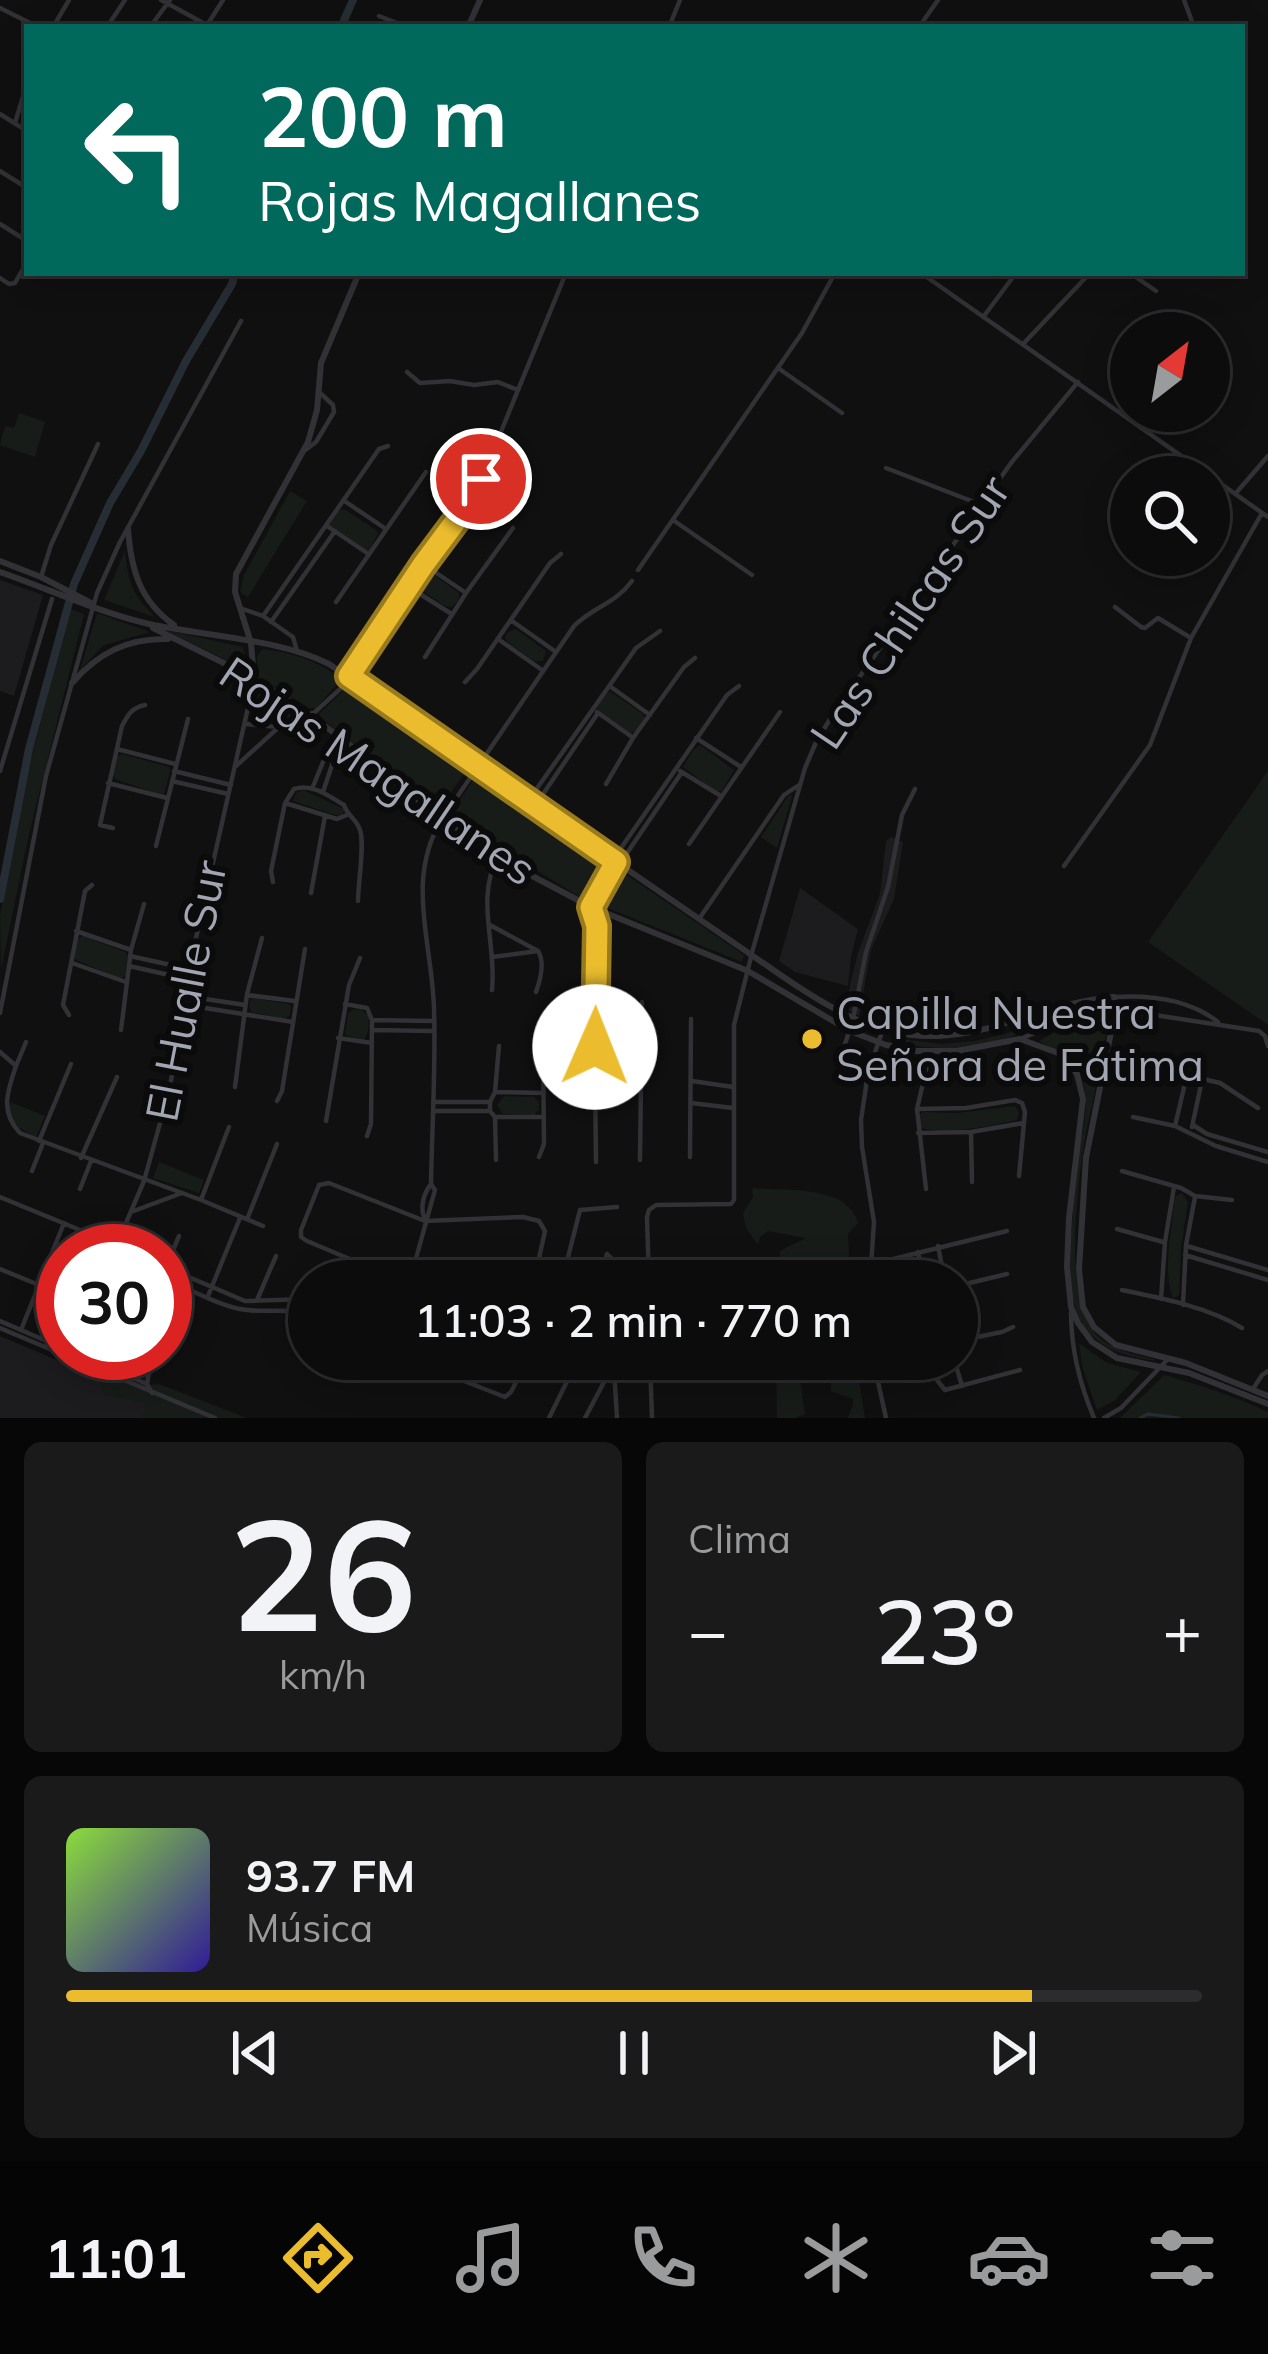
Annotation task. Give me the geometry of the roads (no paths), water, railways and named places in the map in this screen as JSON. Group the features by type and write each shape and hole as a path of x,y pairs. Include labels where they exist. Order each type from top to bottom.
{"street":[{"path":"9,12 16,0"},
{"path":"166,1 203,24"},
{"path":"0,8 32,24"},
{"path":"379,16 399,24"},
{"path":"15,123 24,93"},
{"path":"0,114 24,128"},
{"path":"0,278 15,284 24,268"},
{"name":"El Hualle Sur","path":"126,1224 144,1180 170,1087 189,969 254,678 251,643 234,587 238,568 304,451 314,422 321,363 358,276"},
{"path":"491,456 565,276"},
{"path":"638,570 802,333 834,276"},
{"path":"925,276 1265,515 1191,638 1150,745 1064,866"},
{"path":"984,316 1014,276"},
{"path":"1023,344 1087,276"},
{"path":"1134,276 1156,291"},
{"path":"0,1013 46,776 93,605 107,568 241,321"},
{"path":"778,368 842,413"},
{"path":"407,372 419,383 498,382 518,390"},
{"name":"Las Chilcas Sur","path":"648,1260 651,1208 731,1204 734,1200 734,1025 812,752 827,723 1017,456 1078,382"},
{"name":"El Hualle Sur","path":"304,451 316,442 334,412 318,391"},
{"path":"31,584 40,577 50,544 98,443"},
{"path":"262,616 379,449 388,446"},
{"path":"1235,494 1268,456"},
{"path":"886,468 982,505"},
{"path":"336,602 426,472"},
{"name":"El Hualle Sur","path":"236,767 279,727 330,701 470,502 481,479"},
{"path":"344,500 386,529"},
{"path":"673,520 752,574"},
{"path":"327,526 369,554"},
{"path":"425,657 512,528"},
{"path":"128,529 130,561 144,595 183,630"},
{"path":"272,622 335,531"},
{"path":"465,682 561,554"},
{"name":"Rojas Magallanes","path":"0,561 31,584 144,623 254,678 498,856 591,907 748,970 877,1042 930,1052 969,1049 1020,1039 1100,1012 1135,1012 1259,1031 1265,1036"},
{"path":"423,565 466,593"},
{"name":"Rojas Magallanes","path":"0,572 40,577 59,595"},
{"path":"415,1260 425,1221 422,1208 431,1184 433,1111 433,981 421,892 424,860 442,819 578,622 614,601 632,581"},
{"path":"409,587 452,614"},
{"path":"0,771 59,595"},
{"path":"1115,608 1141,627 1158,618 1191,638"},
{"name":"Rojas Magallanes","path":"240,609 262,616 294,638 297,651"},
{"path":"511,620 556,652"},
{"name":"Rojas Magallanes","path":"144,623 320,659 814,998 853,1019 922,1037 957,1036 1078,1001 1114,997 1187,1005 1223,1025"},
{"path":"532,803 636,648 660,632"},
{"path":"72,683 117,647 174,639"},
{"path":"498,639 543,670"},
{"path":"606,784 633,738 695,658"},
{"path":"609,686 650,715"},
{"path":"596,1162 595,1073 586,1025 591,907 696,738 739,686"},
{"path":"112,828 100,824 122,726 129,713 145,705"},
{"path":"595,711 633,738"},
{"path":"688,844 780,712"},
{"path":"156,846 188,718"},
{"name":"El Hualle Sur","path":"246,724 279,727"},
{"path":"696,738 741,767"},
{"path":"312,789 326,756 344,740"},
{"path":"323,792 344,740"},
{"path":"117,749 230,785"},
{"path":"679,770 721,796"},
{"path":"172,782 228,794"},
{"path":"108,783 168,798"},
{"path":"699,919 784,795 800,784"},
{"path":"273,882 271,871 285,803 302,786 344,805 355,820 362,836 358,901"},
{"path":"840,1060 853,1019 859,975 888,887 902,815 915,789"},
{"path":"285,803 337,819 347,814"},
{"path":"311,893 325,816"},
{"path":"492,990 485,897 498,856"},
{"path":"69,1015 63,1005 76,931 86,891 92,885"},
{"path":"121,1030 131,953 145,904"},
{"path":"487,923 538,951 536,992"},
{"path":"76,931 189,969"},
{"path":"235,1088 245,1005 262,938"},
{"path":"278,1101 304,949"},
{"path":"492,958 538,951"},
{"path":"326,1121 345,1004 360,958"},
{"path":"71,963 126,982"},
{"path":"129,966 187,980"},
{"path":"247,994 295,1001"},
{"path":"185,996 245,1005"},
{"path":"1114,997 1086,1159 1078,1269 1081,1299 1094,1327 1110,1342 1253,1389 1268,1400"},
{"path":"640,1160 642,1002"},
{"path":"345,1004 369,1010 372,1020 367,1136"},
{"path":"183,1005 292,1022"},
{"path":"689,1157 691,1019"},
{"path":"372,1020 434,1021"},
{"path":"873,1260 874,1210 861,1130 866,1085 884,1029"},
{"path":"372,1030 434,1031"},
{"path":"1265,1036 1268,1046"},
{"path":"338,1038 372,1043"},
{"path":"1020,1039 1058,1053 1077,1074 1083,1099 1066,1267 1075,1351 1094,1418"},
{"path":"26,1042 4,1101 9,1121 20,1133 263,1226"},
{"path":"496,1160 490,1102 499,1046"},
{"path":"539,1157 543,1148 543,1047"},
{"path":"0,1052 16,1066"},
{"path":"926,1189 917,1109 930,1052"},
{"path":"592,1053 642,1053"},
{"path":"32,1171 70,1064"},
{"path":"1143,1065 1226,1086 1258,1108"},
{"path":"1077,1074 1090,1078 1102,1068"},
{"path":"595,1073 641,1073"},
{"path":"81,1158 117,1077"},
{"path":"1175,1126 1186,1077"},
{"path":"1189,1134 1202,1080"},
{"path":"692,1081 733,1087"},
{"path":"495,1092 544,1093"},
{"path":"917,1109 1016,1100 1024,1107 1019,1176"},
{"path":"433,1102 490,1102"},
{"path":"691,1103 734,1108"},
{"path":"433,1111 543,1118"},
{"path":"1133,1117 1175,1126 1216,1146 1268,1162"},
{"path":"0,1125 9,1121"},
{"path":"918,1133 971,1132 1023,1123"},
{"path":"1192,1125 1268,1152"},
{"path":"201,1200 229,1127"},
{"path":"971,1132 972,1182"},
{"path":"208,1296 277,1144"},
{"path":"80,1189 91,1161"},
{"path":"1122,1172 1195,1196 1232,1200"},
{"path":"352,1260 307,1241 300,1232 318,1187 325,1182 425,1221 523,1217 539,1222 545,1231 539,1260"},
{"path":"1161,1299 1174,1187"},
{"name":"El Hualle Sur","path":"130,1213 182,1193"},
{"path":"1183,1305 1195,1196"},
{"path":"0,1197 64,1223"},
{"path":"567,1260 580,1210 617,1207"},
{"path":"1117,1229 1165,1242"},
{"path":"888,1260 1007,1231"},
{"path":"1186,1245 1268,1270"},
{"path":"938,1246 941,1260"},
{"path":"918,1252 920,1260"},
{"path":"1185,1255 1268,1280"},
{"path":"256,1302 276,1256"},
{"path":"0,1269 36,1285"},
{"path":"978,1281 1007,1274"},
{"path":"192,1280 237,1299 288,1300"},
{"path":"192,1290 242,1310 288,1310"},
{"path":"1122,1290 1183,1305 1242,1328"},
{"path":"21,1330 36,1293"},
{"path":"1071,1307 1087,1336 1117,1358 1165,1363 1268,1400"},
{"path":"0,1325 36,1336"},
{"path":"0,1325 36,1340"},
{"path":"978,1337 1013,1327"},
{"path":"1075,1351 1078,1341 1087,1336"},
{"path":"1104,1418 1118,1411 1165,1363"},
{"path":"585,1418 612,1366 617,1418"},
{"path":"938,1380 945,1390 1020,1370"},
{"path":"1253,1389 1268,1371"},
{"path":"123,1380 215,1418"},
{"path":"137,1380 147,1384"},
{"path":"148,1380 152,1394"},
{"path":"460,1380 505,1397 517,1380"},
{"path":"468,1384 470,1380"},
{"path":"549,1418 568,1380"},
{"path":"651,1380 652,1418"},
{"path":"879,1380 886,1418"},
{"path":"960,1380 962,1386"}],"waterway":[{"path":"342,24 353,0"},
{"path":"0,899 29,749 74,584 110,503 234,276"},
{"path":"1140,1418 1148,1414 1179,1418"}],"place":[{"name":"Capilla Nuestra Señora de Fátima","path":"812,1039"}]}
